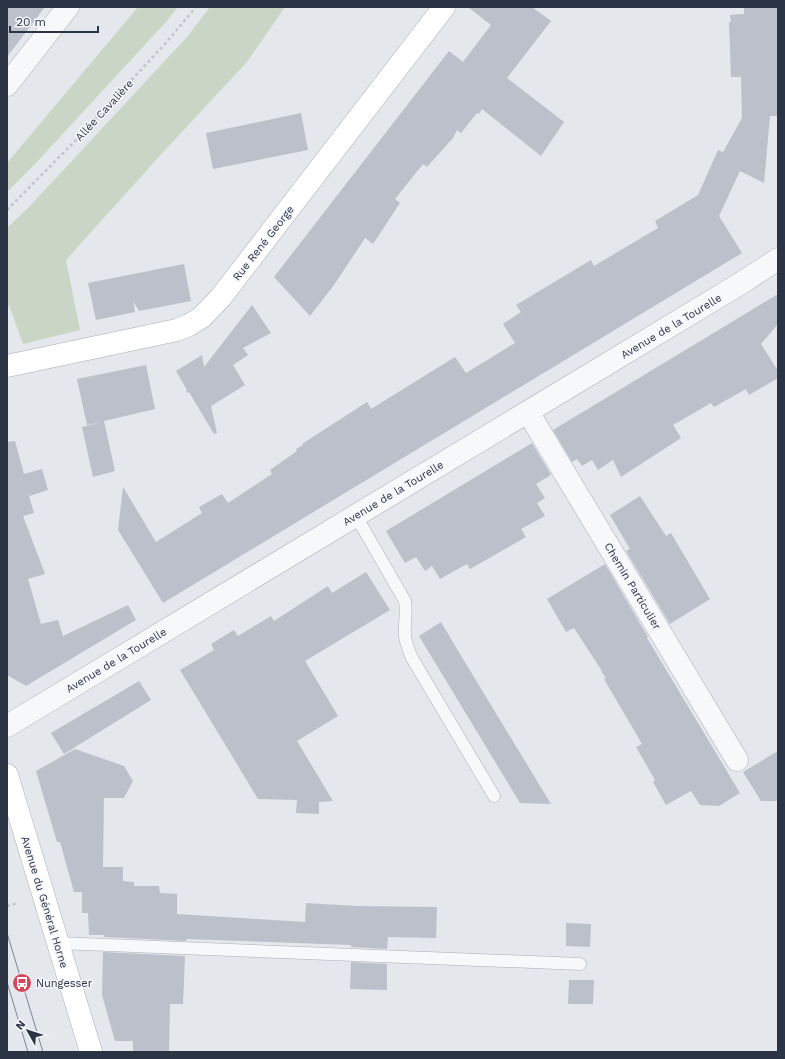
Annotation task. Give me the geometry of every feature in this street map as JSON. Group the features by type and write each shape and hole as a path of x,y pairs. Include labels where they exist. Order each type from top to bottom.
{"street":[{"path":"7,85 68,7"},
{"name":"Rue René George","path":"7,366 170,332 189,325 202,317 221,297 444,7"},
{"name":"Avenue de la Tourelle","path":"7,726 744,282 778,259"},
{"name":"Chemin Particulier","path":"528,412 737,760"},
{"name":"Avenue du Général Horne","path":"7,775 91,1052"}],"lane":[{"path":"356,516 405,601 407,609 405,638 412,658 494,796"},
{"path":"58,943 580,964"}],"path":[{"name":"Allée Cavalière","path":"7,210 81,135 164,45 196,7"}],"green space":[{"path":"138,7 178,7 35,164 7,192 7,163"},
{"path":"210,7 285,7 247,62 66,260 80,330 23,344 9,305 7,305 7,228 29,207 187,37"}],"building":[{"path":"7,7 45,7 7,57"},
{"path":"468,7 532,7 551,21 507,78 564,122 541,156 482,109 461,133 457,130 453,138 427,167 423,164 395,199 400,203 373,244 365,238 334,285 310,316 274,277 449,51 463,62 491,25"},
{"path":"744,7 778,7 778,116 770,116 764,183 740,171 719,216 742,253 163,603 118,530 123,487 156,542 202,513 199,507 222,494 228,503 272,474 270,470 297,451 296,449 303,445 302,444 367,402 371,409 455,357 466,373 515,343 503,324 521,312 516,305 591,260 594,266 658,228 655,221 698,195 718,150 723,152 742,118 741,77 731,77 729,22 731,22 730,15 744,14"},
{"path":"301,113 308,150 213,169 206,133"},
{"path":"184,264 191,301 139,311 133,301 135,312 96,320 88,283"},
{"path":"778,294 778,324 761,344 778,371 778,378 749,395 746,389 714,407 711,403 673,425 681,438 621,477 613,460 598,470 592,460 582,466 577,459 572,462 553,430"},
{"path":"252,305 271,333 243,348 248,355 233,365 245,385 211,406 217,433 214,434 189,392 187,393 187,390 176,371 202,355 204,367"},
{"path":"146,365 155,409 104,421 115,471 93,477 82,427 98,423 87,425 77,379"},
{"path":"15,441 24,474 42,469 48,490 29,496 34,513 23,516 45,574 28,579 41,624 58,620 63,636 128,605 136,620 26,686 7,675 7,442"},
{"path":"532,443 551,475 536,484 545,498 537,503 545,516 521,529 526,537 470,569 467,564 440,579 432,566 425,571 416,557 405,563 386,531"},
{"path":"640,496 666,536 671,533 710,599 670,624 626,551 630,549 610,515"},
{"path":"605,564 648,637 647,638 740,793 719,806 700,805 691,791 666,805 653,782 655,780 636,747 642,744 604,679 606,678 602,671 574,628 566,632 547,599"},
{"path":"366,572 390,610 305,661 338,716 297,741 333,801 319,802 319,814 296,813 297,800 258,799 180,670 214,650 211,644 234,630 238,636 271,616 274,621 328,586 332,593"},
{"path":"441,622 551,804 520,803 419,636"},
{"path":"139,681 151,700 64,754 51,733"},
{"path":"75,749 124,766 133,781 124,798 104,798 103,867 123,867 123,881 134,882 134,886 159,886 160,893 177,894 177,914 305,922 306,903 357,906 437,907 436,938 388,937 387,949 351,947 351,945 186,939 186,941 89,935 88,913 82,913 82,892 74,892 60,842 57,842 36,771"},
{"path":"778,751 778,801 761,801 743,772"},
{"path":"566,923 591,924 590,947 566,946"},
{"path":"103,952 185,956 183,1004 170,1004 169,1052 133,1052 133,1041 115,1041 102,995"},
{"path":"351,962 387,964 387,990 350,989"},
{"path":"569,980 594,980 593,1004 568,1004"}],"tram line":[{"path":"7,933 43,1052"},
{"path":"7,982 28,1052"}],"place":[{"name":"Nungesser","path":"22,983"}]}
